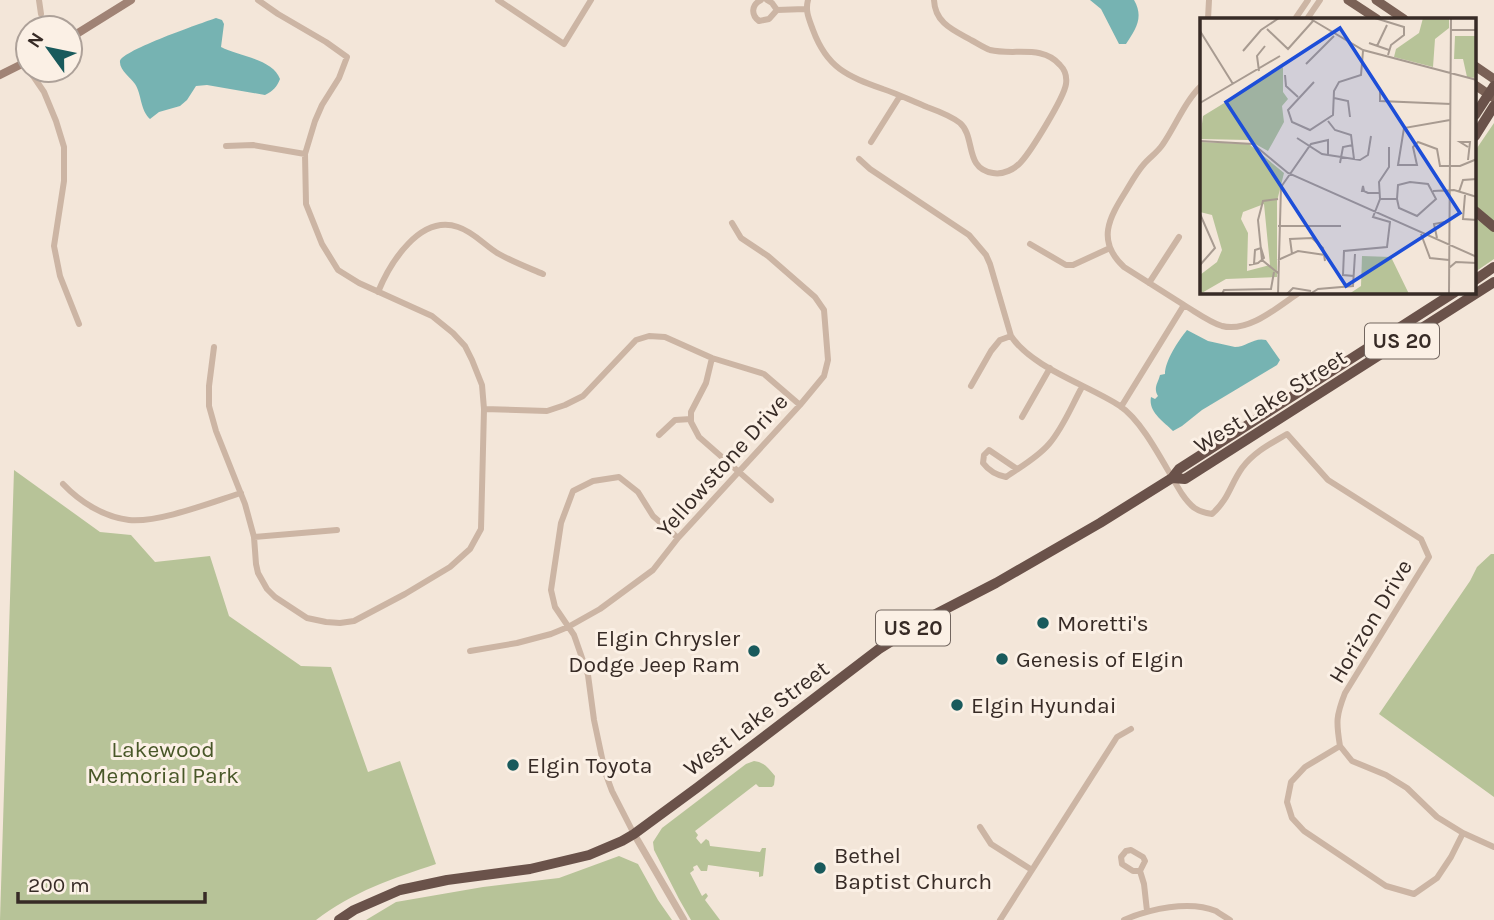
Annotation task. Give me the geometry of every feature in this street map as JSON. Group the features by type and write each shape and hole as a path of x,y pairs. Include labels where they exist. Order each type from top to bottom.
{"highway":[{"path":"1476,114 1492,93"},
{"path":"1476,134 1494,106"},
{"path":"1481,125 1494,118"},
{"path":"1476,212 1494,227"},
{"path":"1476,279 1494,267"},
{"name":"West Lake Street","path":"1476,294 1494,282"},
{"path":"1468,299 1494,290"},
{"path":"1429,309 1437,294"},
{"name":"West Lake Street","path":"339,920 354,910 400,890 565,861 589,855 635,834 879,649 932,616 996,583 1100,523 1172,478 1179,468 1452,294"},
{"name":"West Lake Street","path":"1172,478 1185,479 1476,294"}],"main road":[{"path":"84,29 131,0"},
{"path":"1348,0 1375,18"},
{"path":"1376,0 1403,18"},
{"path":"1476,67 1494,79"},
{"path":"1476,85 1492,93"}],"street":[{"path":"39,0 41,14"},
{"path":"215,347 209,406 241,493 254,537 256,564 261,581 275,597 307,618 340,623 354,621 450,567 470,549 481,529 484,409 482,385 477,369 464,346 442,323 422,310 359,283 338,270 322,244 306,204 305,155 315,121 339,78 347,57 258,0"},
{"path":"498,0 564,44 591,0"},
{"path":"761,0 754,7 753,13 759,21 769,19 777,10 805,9"},
{"path":"767,0 777,10"},
{"path":"808,0 805,9 820,48 834,64 848,75 959,122 965,130 973,159 981,168 994,173 1011,170 1022,161 1060,102 1067,82 1064,69 1054,58 1039,52 989,50 946,26 934,10 934,0"},
{"path":"1208,18 1209,0"},
{"path":"1297,18 1308,0"},
{"path":"1308,18 1320,0"},
{"path":"39,84 56,121 64,148 64,181 54,247 60,276 79,324"},
{"path":"1200,87 1162,145 1137,173 1112,213 1108,230 1110,248 1124,267 1221,326 1241,327 1297,294"},
{"path":"871,142 901,96"},
{"path":"226,146 253,145 305,155"},
{"path":"859,159 970,235 990,264 1011,336 1018,346 1082,387 1121,407 1136,421 1172,478"},
{"name":"Yellowstone Drive","path":"470,651 517,643 568,627 600,609 653,570 678,538 824,376 828,360 824,310 815,296 768,256 741,238 732,223"},
{"path":"378,292 387,270 418,234 436,225 445,224 467,231 500,255 543,274"},
{"path":"1149,283 1179,237"},
{"path":"1030,244 1066,265 1073,265 1110,248"},
{"path":"1121,407 1184,305"},
{"path":"484,409 547,411 565,405 583,396 636,340 649,336 665,337 712,358 764,374 800,405"},
{"path":"971,386 991,351 1000,340 1011,336"},
{"path":"712,358 706,383 691,412 691,422 699,437 771,500"},
{"path":"1021,417 1050,368"},
{"path":"1017,469 989,450 984,455 983,463 987,468 1006,477 1041,452 1051,443 1082,387"},
{"path":"659,435 675,420 691,419"},
{"name":"Horizon Drive","path":"1172,478 1189,504 1198,512 1212,514 1223,505 1242,468 1257,452 1287,434 1328,480 1421,539 1429,556 1345,694 1337,714 1340,746"},
{"path":"678,538 653,516 638,492 620,477 593,481 572,491 561,523 551,590 555,607 574,635 588,675 594,720 605,772 612,791 684,920"},
{"path":"63,484 75,496 108,515 130,520 175,513 241,493"},
{"path":"254,537 337,530"},
{"path":"1000,920 1117,737 1132,729"},
{"path":"1463,833 1437,878 1414,894 1385,886 1304,831 1292,818 1287,802 1291,782 1305,766 1340,746 1352,761 1386,775 1407,788 1437,817 1494,847"},
{"path":"980,827 992,844 1032,870"},
{"path":"1140,871 1147,911"},
{"path":"1124,920 1147,911 1189,906 1216,912 1230,920"}],"green space":[{"path":"1494,123 1494,222 1476,205 1476,150"},
{"path":"1476,219 1494,231 1494,259 1476,271"},
{"name":"Lakewood Memorial Park","path":"14,470 100,532 131,535 155,562 210,556 229,616 301,666 331,667 368,772 400,761 436,864 389,880 344,901 316,920 0,920"},
{"path":"1494,554 1494,797 1379,714 1477,567"},
{"path":"754,761 763,764 775,776 774,785 759,787 756,784 695,831 701,844 706,839 710,846 760,852 762,848 766,848 763,876 759,877 759,872 708,865 707,871 701,871 697,865 693,867 694,870 690,873 702,896 706,893 708,896 705,900 720,920 691,920 654,850 653,842 662,828 746,764"},
{"path":"619,856 638,864 672,920 366,920 396,902 483,887 559,878"}],"water":[{"path":"1090,0 1134,0 1138,12 1136,28 1126,44 1119,44 1101,9"},
{"path":"216,18 224,24 221,47 263,62 276,72 280,79 278,84 265,95 207,85 196,86 180,106 159,112 150,119 144,111 137,88 123,71 120,61 134,50"},
{"path":"1187,330 1208,341 1235,347 1266,340 1280,360 1277,365 1202,410 1173,431 1154,412 1151,397 1155,399 1158,396 1156,388 1160,375 1165,374 1176,345"}],"place":[{"name":"Moretti's","path":"1043,623"},
{"name":"Elgin Chrysler Dodge Jeep Ram","path":"754,651"},
{"name":"Genesis of Elgin","path":"1002,659"},
{"name":"Elgin Hyundai","path":"957,705"},
{"name":"Elgin Toyota","path":"513,765"},
{"name":"Bethel Baptist Church","path":"820,868"}]}
